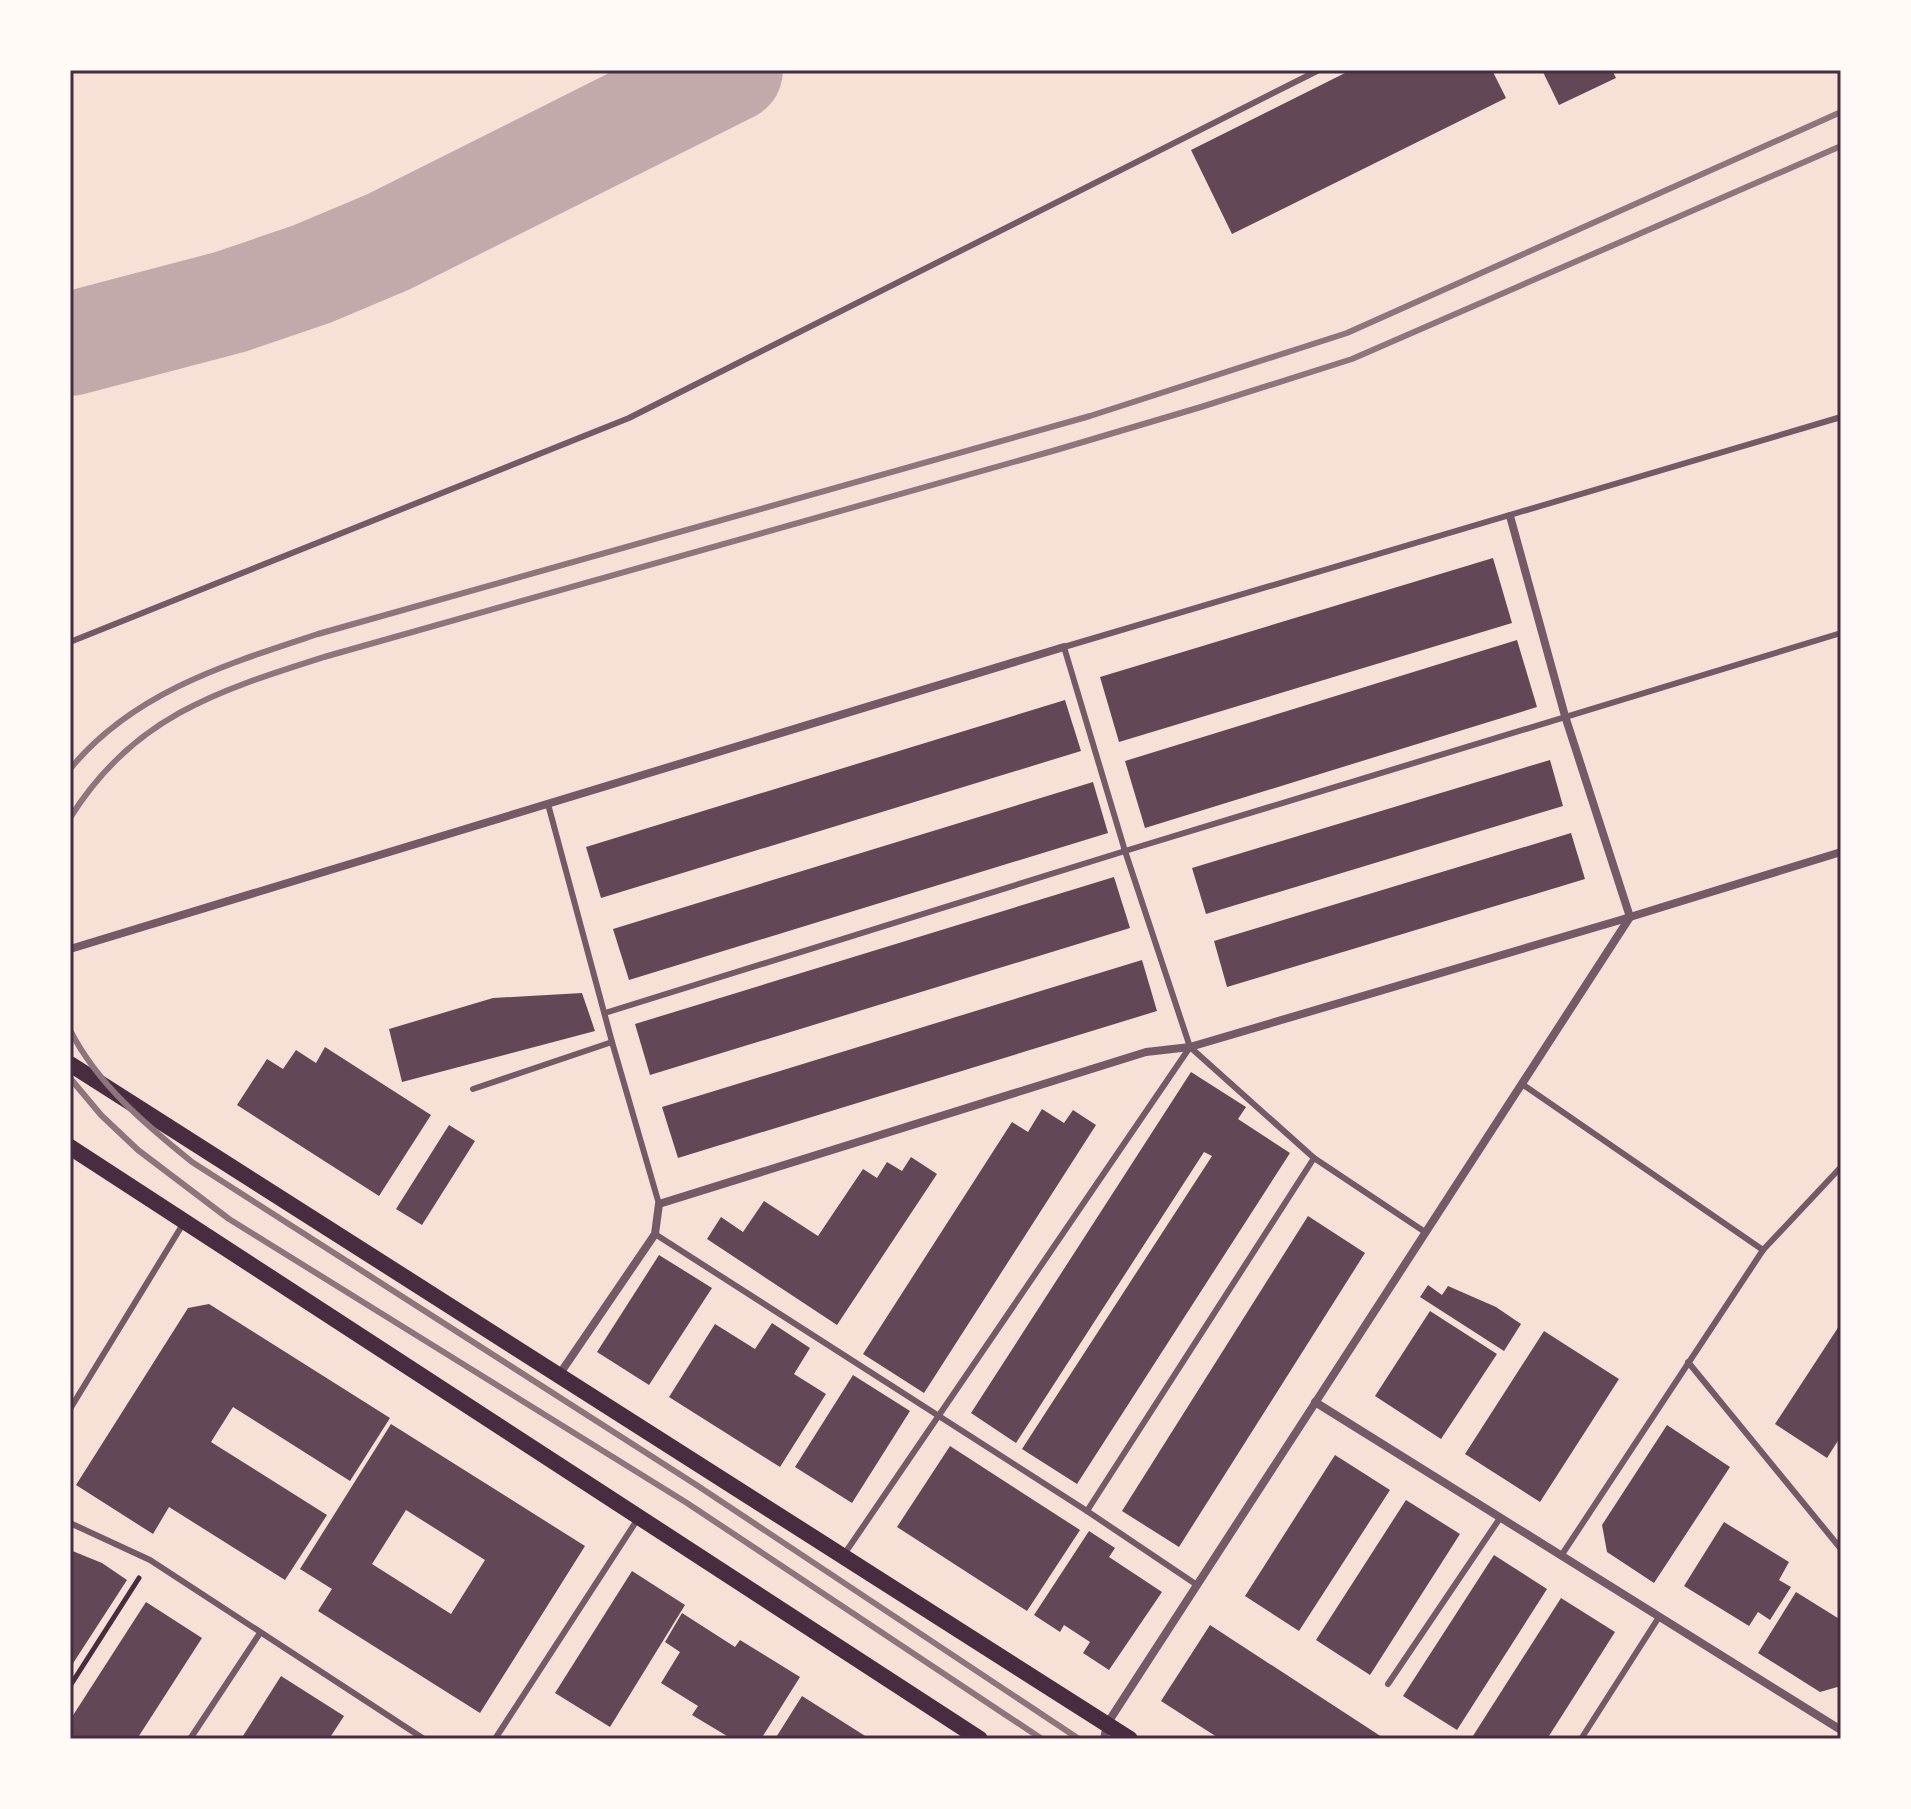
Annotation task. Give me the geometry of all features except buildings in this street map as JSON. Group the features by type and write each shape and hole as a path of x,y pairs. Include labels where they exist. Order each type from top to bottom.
{"main road":[{"path":"70,1064 843,1556 1105,1732 1130,1739"},
{"path":"70,1147 980,1739"}],"street":[{"path":"1510,516 1565,716 1630,917"},
{"path":"70,949 1064,647"},
{"path":"558,1375 655,1234 659,1204 1146,1052 1190,1047 1841,852"},
{"path":"1105,1732 1630,917"},
{"path":"1315,1402 1841,1730"}],"lane":[{"path":"70,642 629,418 1319,70"},
{"path":"1425,1232 1314,1158 1190,1047 1125,851 1064,647 1841,417"},
{"path":"605,1013 1841,633"},
{"path":"548,804 659,1204"},
{"path":"473,1089 612,1042"},
{"path":"843,1556 1190,1047"},
{"path":"1522,1084 1763,1250"},
{"path":"1087,1511 1314,1158"},
{"path":"1561,1556 1763,1250 1841,1167"},
{"path":"70,1409 185,1221"},
{"path":"655,1234 1197,1585"},
{"path":"1688,1362 1841,1549"},
{"path":"495,1739 639,1517"},
{"path":"1388,1684 1500,1518"},
{"path":"70,1523 150,1560 424,1739"},
{"path":"1581,1739 1659,1617"},
{"path":"190,1739 260,1633"}],"path":[{"path":"70,1686 150,1560"}],"taxiway":[{"path":"70,344 230,302 312,274 388,242 731,70"}],"railway":[{"path":"70,769 95,742 152,700 250,657 318,634 1090,416 1347,333 1841,112"},
{"path":"70,818 95,783 121,755 150,732 180,712 248,682 324,657 1056,450 1352,359 1841,146"},
{"path":"70,1030 81,1050 109,1086 140,1118 192,1162 698,1486 1079,1739"},
{"path":"70,1078 101,1115 138,1150 229,1219 687,1503 1042,1739"}]}
